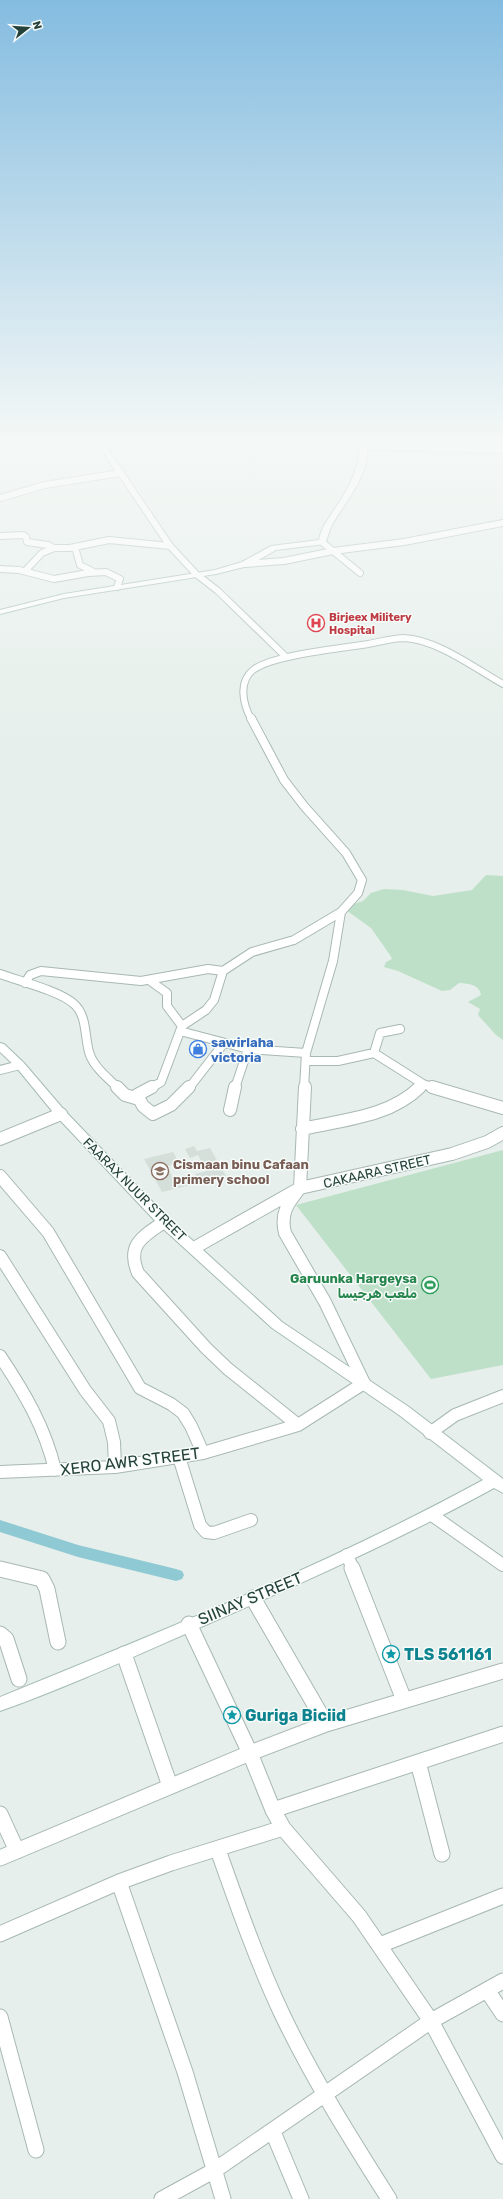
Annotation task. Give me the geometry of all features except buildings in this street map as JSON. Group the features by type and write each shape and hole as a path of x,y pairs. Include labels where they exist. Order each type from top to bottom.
{"main road":[{"path":"0,612 42,600 196,574 245,564 274,548 322,542"},
{"name":"FAARAX NUUR STREET","path":"0,1046 20,1065 61,1114 164,1222 277,1325 364,1383 498,1484"},
{"name":"SIINAY STREET","path":"0,1704 124,1654 189,1624 253,1598 498,1484"}],"street":[{"path":"27,541 27,542 48,545 54,548"},
{"path":"25,571 42,553 54,548 75,547 106,541"},
{"path":"115,541 170,546"},
{"path":"166,541 196,574 218,592 279,652 286,657"},
{"path":"245,564 284,561 333,551 411,541"},
{"path":"322,542 360,573"},
{"path":"75,547 80,565 92,571 117,576 120,579 117,587"},
{"path":"0,569 25,571 55,579 92,571"},
{"path":"25,983 30,974 41,971 141,981 208,970 223,971 252,952 294,940 341,912 358,893 362,880 346,853 304,806 284,780 245,708 243,687 247,678 254,670 286,657 386,640 411,639 419,640 436,648 503,684"},
{"path":"341,912 333,961 306,1057 300,1188 284,1209 282,1225 288,1240 308,1270 334,1315 364,1383"},
{"path":"223,971 218,992 214,1000 206,1010 181,1029 161,1082 137,1095 139,1099 153,1114 157,1113 185,1091 207,1067 224,1043"},
{"path":"0,974 55,994 74,1004 84,1022 90,1055 95,1065 125,1095 139,1099"},
{"path":"149,980 167,993 167,1006 181,1029 224,1043 248,1048 338,1061 374,1053 424,1084 503,1108"},
{"path":"374,1053 380,1033 385,1031 400,1030"},
{"path":"230,1110 236,1082 248,1048"},
{"path":"0,1070 20,1065"},
{"path":"302,1129 391,1108 410,1097 424,1084"},
{"path":"0,1139 61,1114"},
{"name":"CAKAARA STREET","path":"194,1248 300,1188 452,1154 487,1142 503,1132"},
{"path":"0,1176 48,1232 140,1388 147,1394 172,1404 182,1413 193,1427 204,1453"},
{"path":"164,1222 139,1240 133,1249 132,1258 138,1273 206,1348 228,1369 298,1425"},
{"path":"0,1256 85,1390 109,1421 114,1442 114,1466"},
{"path":"0,1356 36,1410 52,1451 56,1470"},
{"name":"XERO AWR STREET","path":"0,1472 114,1466 204,1453 298,1425 364,1383"},
{"path":"430,1433 438,1425 466,1409 503,1396"},
{"path":"179,1457 200,1525 206,1532 214,1533 250,1520"},
{"path":"432,1515 503,1565"},
{"path":"346,1555 404,1700"},
{"path":"0,1569 42,1579 47,1589 58,1642"},
{"path":"253,1598 326,1724"},
{"path":"189,1624 250,1753 273,1810 282,1828 359,1916 380,1945 431,2021 503,2156"},
{"path":"0,1634 6,1639 19,1679"},
{"path":"124,1654 170,1786"},
{"path":"0,1858 250,1753 326,1724 503,1671"},
{"path":"273,1810 503,1734"},
{"path":"418,1762 442,1854"},
{"path":"0,1814 17,1851"},
{"path":"0,1934 119,1882 282,1828"},
{"path":"218,1850 260,1964 282,2015 324,2095 389,2199"},
{"path":"119,1882 185,2072 223,2199"},
{"path":"380,1945 503,1896"},
{"path":"162,2199 215,2170 273,2132 431,2021 503,1981"},
{"path":"487,1990 503,2014"},
{"path":"0,2018 36,2150"},
{"path":"273,2132 301,2199"}],"shaded area":[{"path":"194,1146 197,1151 210,1148 226,1176 200,1183 195,1174 207,1171 198,1155 190,1158 185,1149"},
{"name":"Cismaan binu Cafaan primery school","path":"173,1152 179,1163 167,1166 173,1178 185,1175 191,1185 162,1192 144,1159"}],"green space":[{"path":"486,875 503,876 503,1040 496,1035 478,1015 480,1009 468,1002 481,995 480,991 476,987 470,984 459,983 450,990 442,991 398,971 384,967 386,962 392,959 390,955 371,928 346,910 348,906 363,901 371,893 384,889 403,890 433,896 472,890"},
{"name":"Garuunka Hargeysa ملعب هرجيسا","path":"503,1150 503,1365 431,1379 296,1205"}],"waterway":[{"path":"0,1526 78,1551 176,1575"}],"place":[{"name":"Birjeex Militery Hospital","path":"316,623"},
{"name":"sawirlaha victoria","path":"198,1049"},
{"name":"Cismaan binu Cafaan primery school","path":"160,1171"},
{"name":"Garuunka Hargeysa ملعب هرجيسا","path":"430,1285"},
{"name":"TLS 561161","path":"391,1654"},
{"name":"Guriga Biciid","path":"232,1715"}]}
